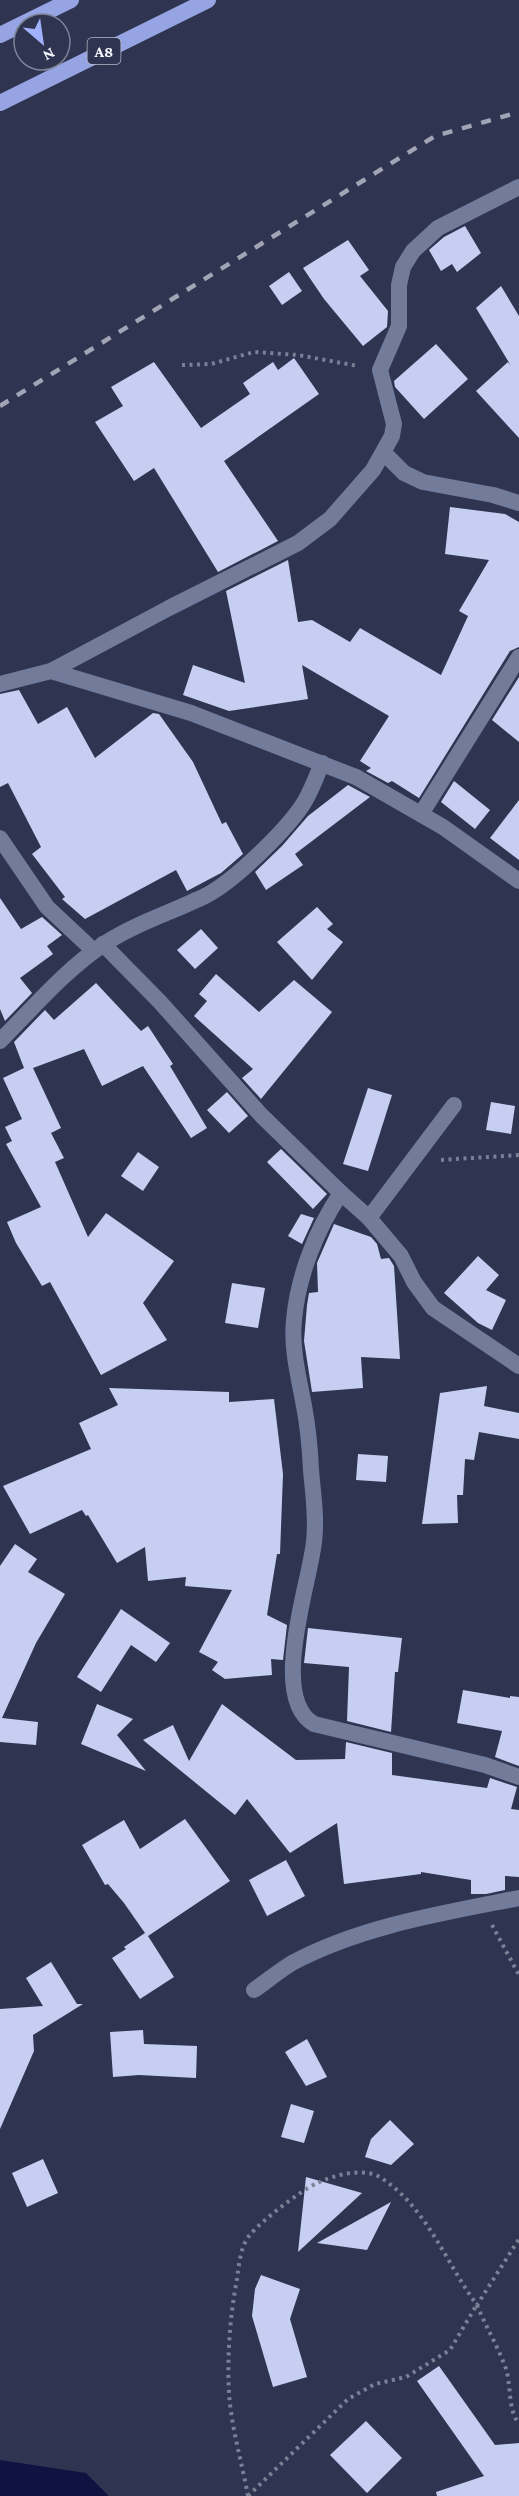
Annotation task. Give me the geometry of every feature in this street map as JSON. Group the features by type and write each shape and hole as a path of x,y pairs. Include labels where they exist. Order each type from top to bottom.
{"highway":[{"path":"0,34 71,0"},
{"name":"A8","path":"0,103 208,0"}],"street":[{"path":"0,684 51,672 169,608 298,543 336,512 373,470 392,436 394,424 380,370 399,326 399,285 403,267 413,251 438,228 519,187"},
{"path":"384,453 404,473 423,482 493,495 519,503"},
{"path":"421,814 519,657"},
{"path":"51,672 191,713 356,777 421,814 489,858 519,881"},
{"path":"0,1041 74,967 98,948 130,929 208,894 228,882 295,815 306,800 322,763"},
{"path":"0,838 47,907 160,1002 261,1115 369,1218 401,1256 414,1282 433,1308 519,1366"},
{"path":"369,1218 454,1105"},
{"path":"341,1193 317,1238 306,1267 298,1291 293,1323 296,1365 308,1431 316,1508 315,1540 294,1643 292,1689 297,1707 304,1718 314,1724 485,1765 519,1777"},
{"path":"254,1990 290,1964 343,1941 433,1916 519,1899"}],"path":[{"path":"182,365 211,364 254,352 298,355 380,370"},
{"path":"413,1161 519,1155"},
{"path":"482,1906 519,1975"},
{"path":"248,2496 229,2394 231,2307 240,2255 249,2237 303,2190 334,2176 367,2173 382,2178 413,2204 446,2252 462,2286 477,2306 504,2363 510,2381 512,2415 519,2424"},
{"path":"248,2496 348,2399 375,2384 406,2377 450,2350 519,2239"}],"shaded area":[{"path":"0,2460 86,2473 109,2496 0,2496"}],"building":[{"path":"465,226 481,253 457,272 452,264 441,271 429,250 444,237"},
{"path":"348,240 369,270 360,276 388,311 387,327 363,346 324,299 303,268"},
{"path":"289,272 302,291 282,305 269,286"},
{"path":"501,286 519,316 519,438 476,391 508,362 511,366 476,308"},
{"path":"436,344 468,379 424,419 395,387 394,381"},
{"path":"294,358 319,394 224,461 278,541 218,572 154,468 134,481 95,422 123,406 111,387 154,362 201,428 250,394 243,383 273,362 278,370"},
{"path":"450,507 505,514 519,522 519,647 510,651 419,798 392,781 388,783 366,771 371,768 360,761 389,716 302,665 308,699 229,711 183,695 193,665 245,683 226,591 288,560 298,622 312,620 350,642 360,628 441,675 468,616 459,611 489,560 445,554"},
{"path":"519,677 519,742 492,720"},
{"path":"19,690 38,724 67,707 95,758 153,713 159,714 193,762 222,824 226,822 243,854 221,873 187,891 176,870 85,919 62,899 65,897 32,854 41,847 8,783 0,787 0,694"},
{"path":"454,781 490,810 475,829 441,802"},
{"path":"348,785 370,797 295,854 303,865 266,890 255,872 308,816"},
{"path":"519,800 519,860 490,838"},
{"path":"0,898 21,929 42,917 62,935 47,946 53,954 20,978 32,993 5,1021 0,1009"},
{"path":"317,907 333,924 327,929 343,942 312,980 277,942"},
{"path":"201,929 218,948 195,969 177,950"},
{"path":"216,974 259,1012 294,980 332,1012 261,1099 242,1078 253,1069 194,1016 207,1001 199,994"},
{"path":"96,983 141,1031 148,1026 173,1064 170,1066 207,1128 191,1138 143,1066 102,1086 84,1049 33,1068 61,1128 51,1133 64,1158 55,1162 88,1237 106,1213 174,1261 143,1303 167,1340 101,1375 50,1282 42,1286 16,1243 7,1222 41,1207 6,1144 12,1141 5,1127 22,1119 3,1078 24,1068 14,1042 45,1010 54,1020"},
{"path":"368,1088 392,1095 368,1171 343,1164"},
{"path":"227,1092 248,1116 229,1133 207,1110"},
{"path":"491,1102 515,1106 511,1134 486,1130"},
{"path":"281,1149 327,1194 313,1209 267,1162"},
{"path":"138,1152 159,1167 143,1191 121,1176"},
{"path":"301,1214 314,1218 302,1244 288,1236"},
{"path":"334,1224 371,1237 377,1244 381,1259 389,1258 394,1266 400,1359 361,1357 363,1388 312,1392 304,1341 307,1305 309,1293 318,1292 317,1263"},
{"path":"478,1256 499,1275 486,1290 506,1300 492,1330 478,1323 444,1293"},
{"path":"232,1283 265,1288 258,1328 225,1323"},
{"path":"487,1386 484,1406 519,1413 519,1439 479,1432 474,1460 465,1459 463,1495 457,1495 458,1523 422,1524 440,1393"},
{"path":"109,1388 229,1392 229,1402 274,1399 283,1474 280,1554 277,1554 267,1615 287,1625 283,1660 271,1659 272,1675 225,1679 212,1670 218,1662 199,1652 232,1590 185,1586 186,1577 148,1581 145,1547 117,1563 88,1515 86,1516 82,1510 30,1534 3,1486 91,1449 79,1423 118,1405"},
{"path":"358,1454 388,1456 386,1482 356,1480"},
{"path":"15,1544 37,1559 28,1572 65,1594 36,1643 2,1718 38,1722 36,1745 0,1742 0,1566"},
{"path":"121,1609 170,1643 156,1662 131,1645 101,1692 77,1677"},
{"path":"308,1628 402,1638 398,1672 395,1672 391,1732 347,1721 349,1667 304,1663"},
{"path":"463,1690 510,1698 510,1696 519,1697 519,1766 495,1757 502,1731 457,1723"},
{"path":"97,1704 133,1719 117,1735 146,1771 81,1744"},
{"path":"222,1704 296,1760 345,1759 346,1742 392,1753 392,1775 487,1788 490,1778 517,1787 511,1809 519,1810 519,1877 505,1876 505,1890 486,1894 471,1894 471,1880 421,1872 421,1874 344,1884 337,1823 290,1853 247,1799 235,1815 143,1740 173,1725 189,1761"},
{"path":"185,1819 230,1881 148,1936 174,1977 140,1999 112,1958 145,1933 124,1903 108,1884 105,1885 82,1845 124,1820 140,1849"},
{"path":"286,1860 305,1896 267,1916 249,1880"},
{"path":"51,1962 77,2004 83,2004 33,2035 34,2051 0,2129 0,2009 43,2006 26,1978"},
{"path":"143,2030 144,2044 197,2046 196,2078 139,2075 113,2077 110,2032"},
{"path":"307,2039 327,2077 306,2086 285,2052"},
{"path":"291,2104 314,2111 304,2143 281,2137"},
{"path":"390,2120 414,2144 391,2165 365,2157 371,2139"},
{"path":"43,2159 58,2193 27,2207 12,2173"},
{"path":"306,2177 362,2193 298,2252"},
{"path":"391,2202 367,2250 317,2243"},
{"path":"261,2275 300,2289 290,2319 307,2377 273,2387 252,2316 255,2289"},
{"path":"439,2366 495,2445 519,2443 519,2496 437,2496 436,2492 484,2476 417,2381"},
{"path":"366,2421 402,2458 367,2493 330,2455"}],"railway":[{"path":"0,406 435,136 519,112"}]}
